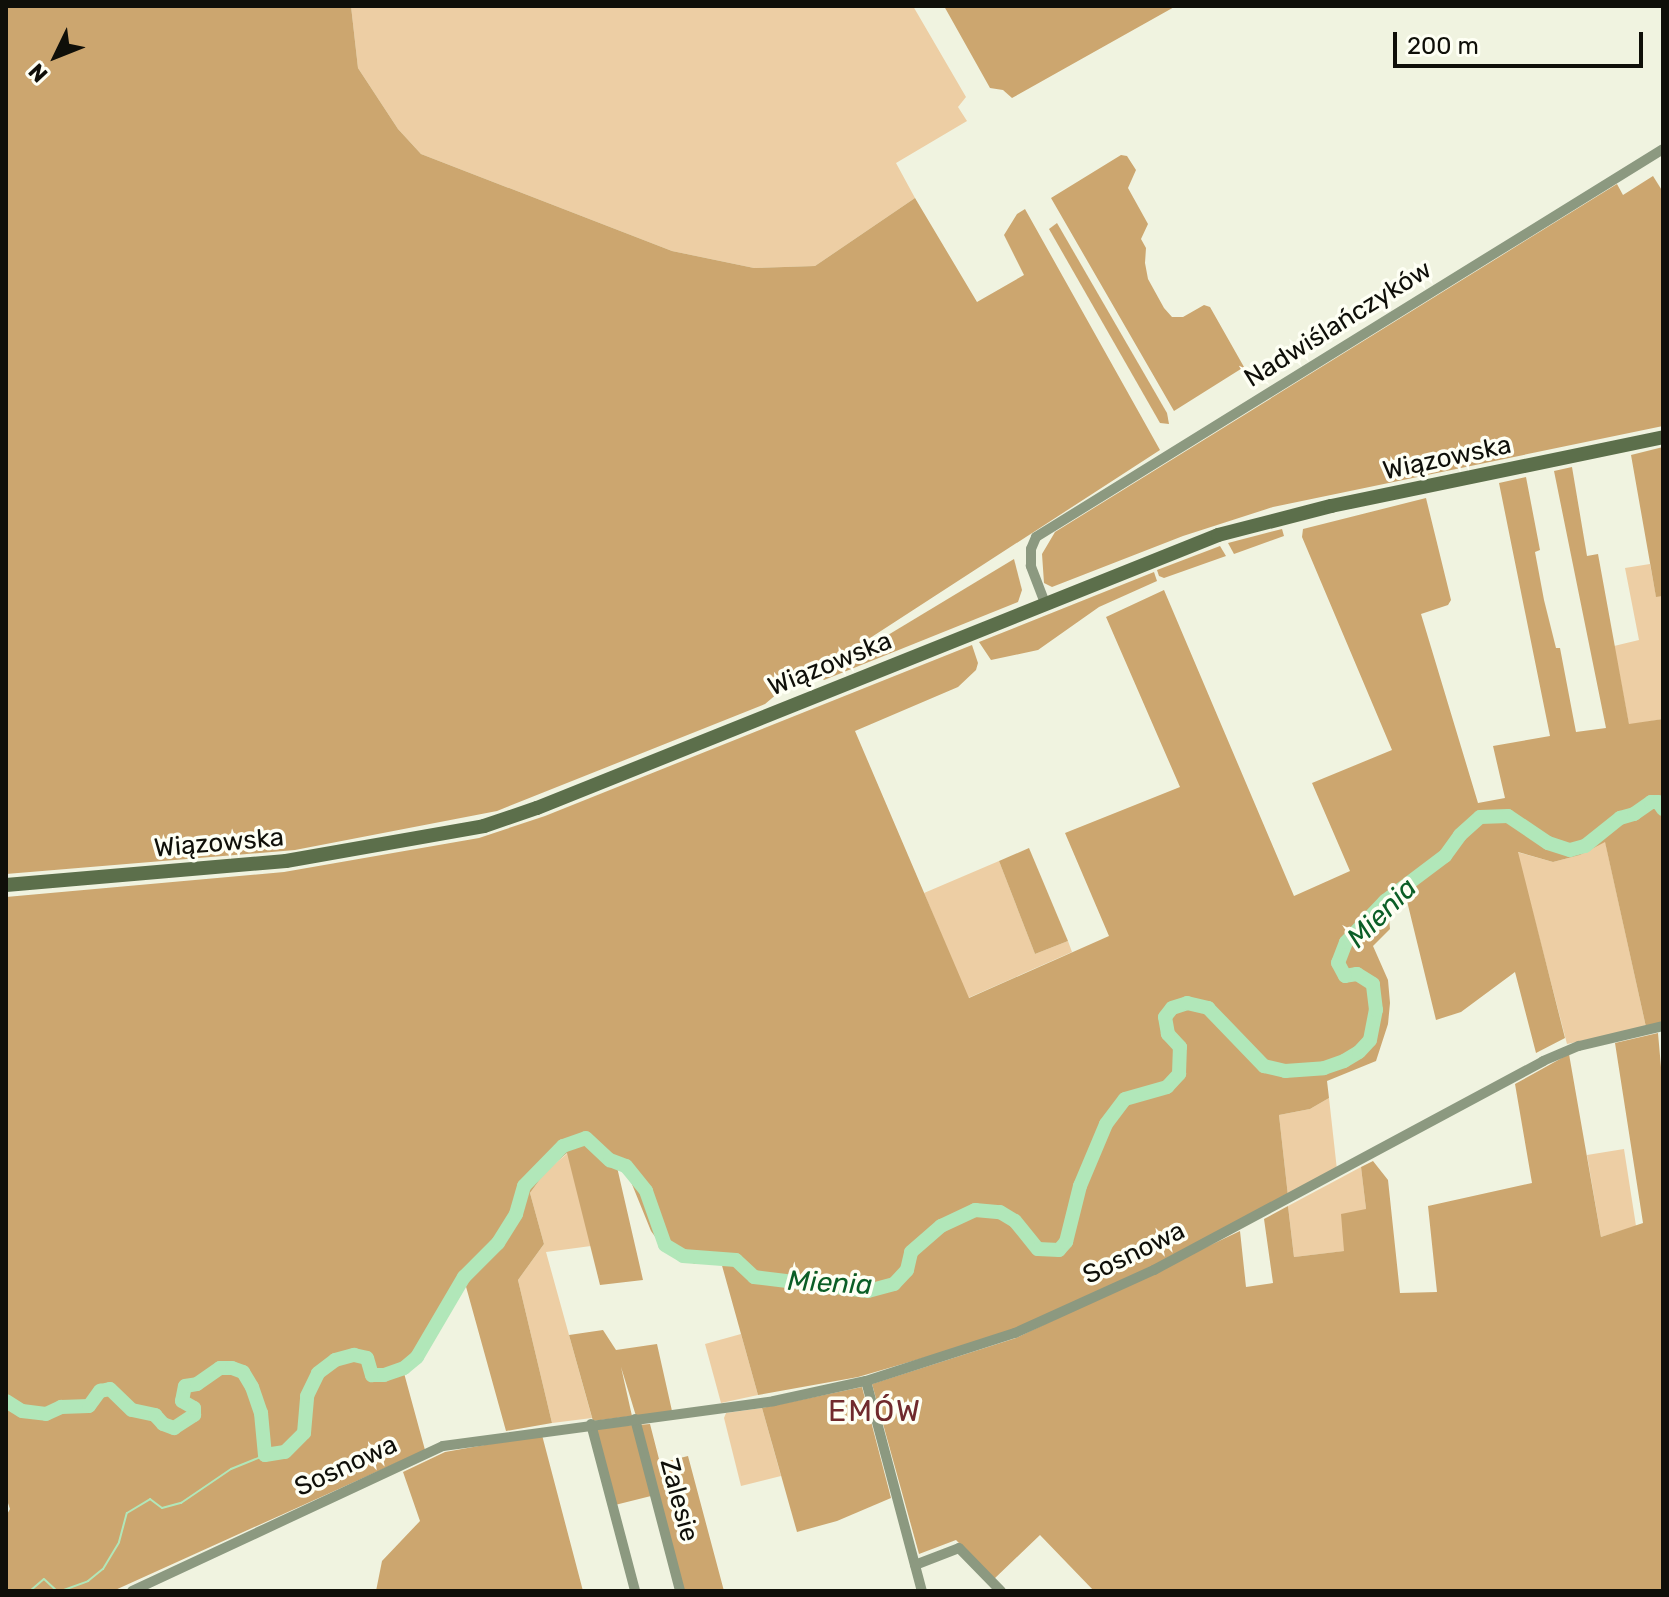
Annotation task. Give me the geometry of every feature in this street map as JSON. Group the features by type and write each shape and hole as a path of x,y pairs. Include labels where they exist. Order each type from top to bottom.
{"main road":[{"name":"Wiązowska","path":"6,885 286,861 484,826 550,803 1045,603 1235,530 1663,437"}],"street":[{"name":"Nadwiślańczyków","path":"1045,603 1031,566 1031,549 1036,537 1663,149"},
{"name":"Sosnowa","path":"132,1591 443,1446 774,1401 866,1381 1015,1333 1154,1270 1543,1061 1579,1046 1663,1026"},
{"path":"866,1381 922,1591"},
{"name":"Zalesie","path":"635,1419 680,1591"},
{"path":"591,1424 635,1591"},
{"path":"915,1565 959,1548 1001,1591"}],"shaded area":[{"path":"6,6 351,6 358,68 398,129 421,154 672,251 754,268 815,266 915,198 977,302 1024,275 1004,235 1017,214 1025,209 1160,450 810,677 790,683 765,704 497,811 295,850 6,874"},
{"path":"351,6 913,6 966,97 958,107 967,121 896,163 915,198 815,266 754,268 672,251 421,154 398,129 358,68"},
{"path":"944,6 1176,6 1012,98 1003,90 990,88"},
{"path":"1121,155 1127,156 1136,170 1128,188 1148,224 1141,239 1146,248 1148,279 1164,308 1172,317 1183,317 1204,305 1210,307 1244,367 1174,411 1051,198"},
{"path":"1653,176 1663,192 1663,426 1273,507 1183,536 1052,587 1044,583 1042,554 1055,532 1617,184 1623,195"},
{"path":"1057,223 1167,413 1169,424 1160,423 1049,229"},
{"path":"1663,447 1663,599 1662,596 1656,597 1631,455"},
{"path":"1572,467 1587,556 1598,554 1629,724 1663,719 1663,1022 1646,1027 1605,842 1580,855 1553,862 1518,852 1565,1038 1536,1053 1515,972 1461,1012 1436,1020 1406,897 1388,907 1390,929 1373,946 1388,980 1390,1003 1388,1024 1376,1061 1327,1081 1329,1098 1310,1109 1279,1115 1288,1196 1178,1255 1012,1332 858,1377 758,1395 721,1262 695,1264 667,1253 651,1231 627,1172 617,1167 643,1280 600,1285 567,1153 546,1171 530,1193 544,1244 518,1280 552,1423 506,1431 465,1283 417,1365 404,1373 425,1450 113,1591 6,1591 6,1516 10,1509 6,1497 6,897 284,872 479,838 545,816 972,645 978,663 976,670 958,687 855,731 969,998 1109,936 1065,833 1180,787 1106,617 1164,590 1294,896 1350,871 1312,783 1392,750 1302,537 1303,529 1426,498 1451,600 1448,605 1421,614 1478,803 1505,798 1493,746 1550,736 1499,483 1526,477 1540,550 1535,552 1544,600 1556,648 1560,648 1576,732 1606,728 1554,471"},
{"path":"1282,529 1284,536 1234,554 1228,543"},
{"path":"1220,546 1226,556 1164,578 1159,576 1157,570"},
{"path":"1014,559 1022,590 1018,602 824,680 820,676"},
{"path":"1650,564 1656,596 1662,595 1663,599 1663,719 1629,725 1614,646 1639,640 1625,568"},
{"path":"1154,572 1157,581 1099,607 1038,650 991,660 979,642"},
{"path":"1605,841 1646,1027 1567,1044 1517,852 1553,862 1580,855"},
{"path":"1029,848 1068,941 1035,954 999,861"},
{"path":"999,861 1035,954 1068,941 1072,952 968,998 924,893"},
{"path":"1658,1033 1663,1090 1663,1591 1094,1591 1040,1535 994,1579 956,1540 919,1554 872,1384 1016,1338 1240,1231 1246,1287 1273,1283 1264,1219 1288,1206 1294,1257 1344,1251 1341,1214 1366,1209 1361,1167 1373,1161 1388,1180 1400,1293 1437,1292 1428,1206 1532,1183 1515,1084 1569,1054 1601,1237 1643,1223 1615,1043"},
{"path":"1329,1098 1337,1170 1288,1196 1279,1115 1310,1109"},
{"path":"1624,1149 1636,1226 1601,1237 1587,1155"},
{"path":"568,1153 591,1246 546,1252 592,1418 552,1423 518,1280 544,1244 530,1193 546,1171"},
{"path":"1361,1167 1366,1209 1345,1251 1294,1257 1288,1206"},
{"path":"603,1330 616,1350 657,1344 672,1411 636,1416 621,1367 632,1416 593,1421 569,1335"},
{"path":"741,1334 758,1395 721,1403 705,1344"},
{"path":"862,1387 891,1498 837,1521 797,1532 762,1408"},
{"path":"762,1408 781,1476 741,1486 724,1418 726,1413"},
{"path":"650,1424 660,1463 688,1456 724,1591 683,1591 638,1425"},
{"path":"633,1425 651,1496 615,1505 595,1429"},
{"path":"542,1435 583,1591 376,1591 382,1561 420,1521 403,1472 445,1452"}],"waterway":[{"name":"Mienia","path":"6,1401 22,1411 46,1414 61,1407 89,1406 100,1391 110,1389 132,1410 155,1415 163,1424 174,1428 194,1415 194,1408 182,1401 185,1386 197,1384 220,1368 232,1368 243,1372 252,1387 261,1413 265,1455 285,1452 304,1433 307,1396 318,1373 335,1360 354,1355 367,1358 372,1375 384,1375 404,1368 417,1357 464,1277 498,1243 516,1214 524,1186 563,1146 586,1138 610,1160 626,1166 646,1191 665,1245 683,1256 736,1260 754,1277 868,1291 894,1284 907,1270 911,1252 941,1226 975,1210 1000,1212 1015,1221 1038,1249 1059,1250 1066,1242 1080,1186 1106,1124 1125,1099 1167,1087 1179,1074 1180,1047 1168,1034 1165,1017 1172,1008 1187,1003 1208,1008 1264,1066 1285,1071 1324,1068 1344,1061 1359,1052 1370,1040 1376,1010 1373,984 1357,974 1345,976 1338,963 1346,942 1385,901 1445,856 1460,835 1480,817 1508,816 1548,843 1570,850 1585,846 1620,818 1634,814 1651,802 1658,802 1663,809"},
{"path":"61,1591 88,1581 103,1569 119,1542 127,1513 150,1499 162,1508 181,1503 231,1469 265,1455"},
{"path":"30,1591 44,1579 57,1591"}],"district":[{"name":"EMÓW","path":"875,1411"}]}
